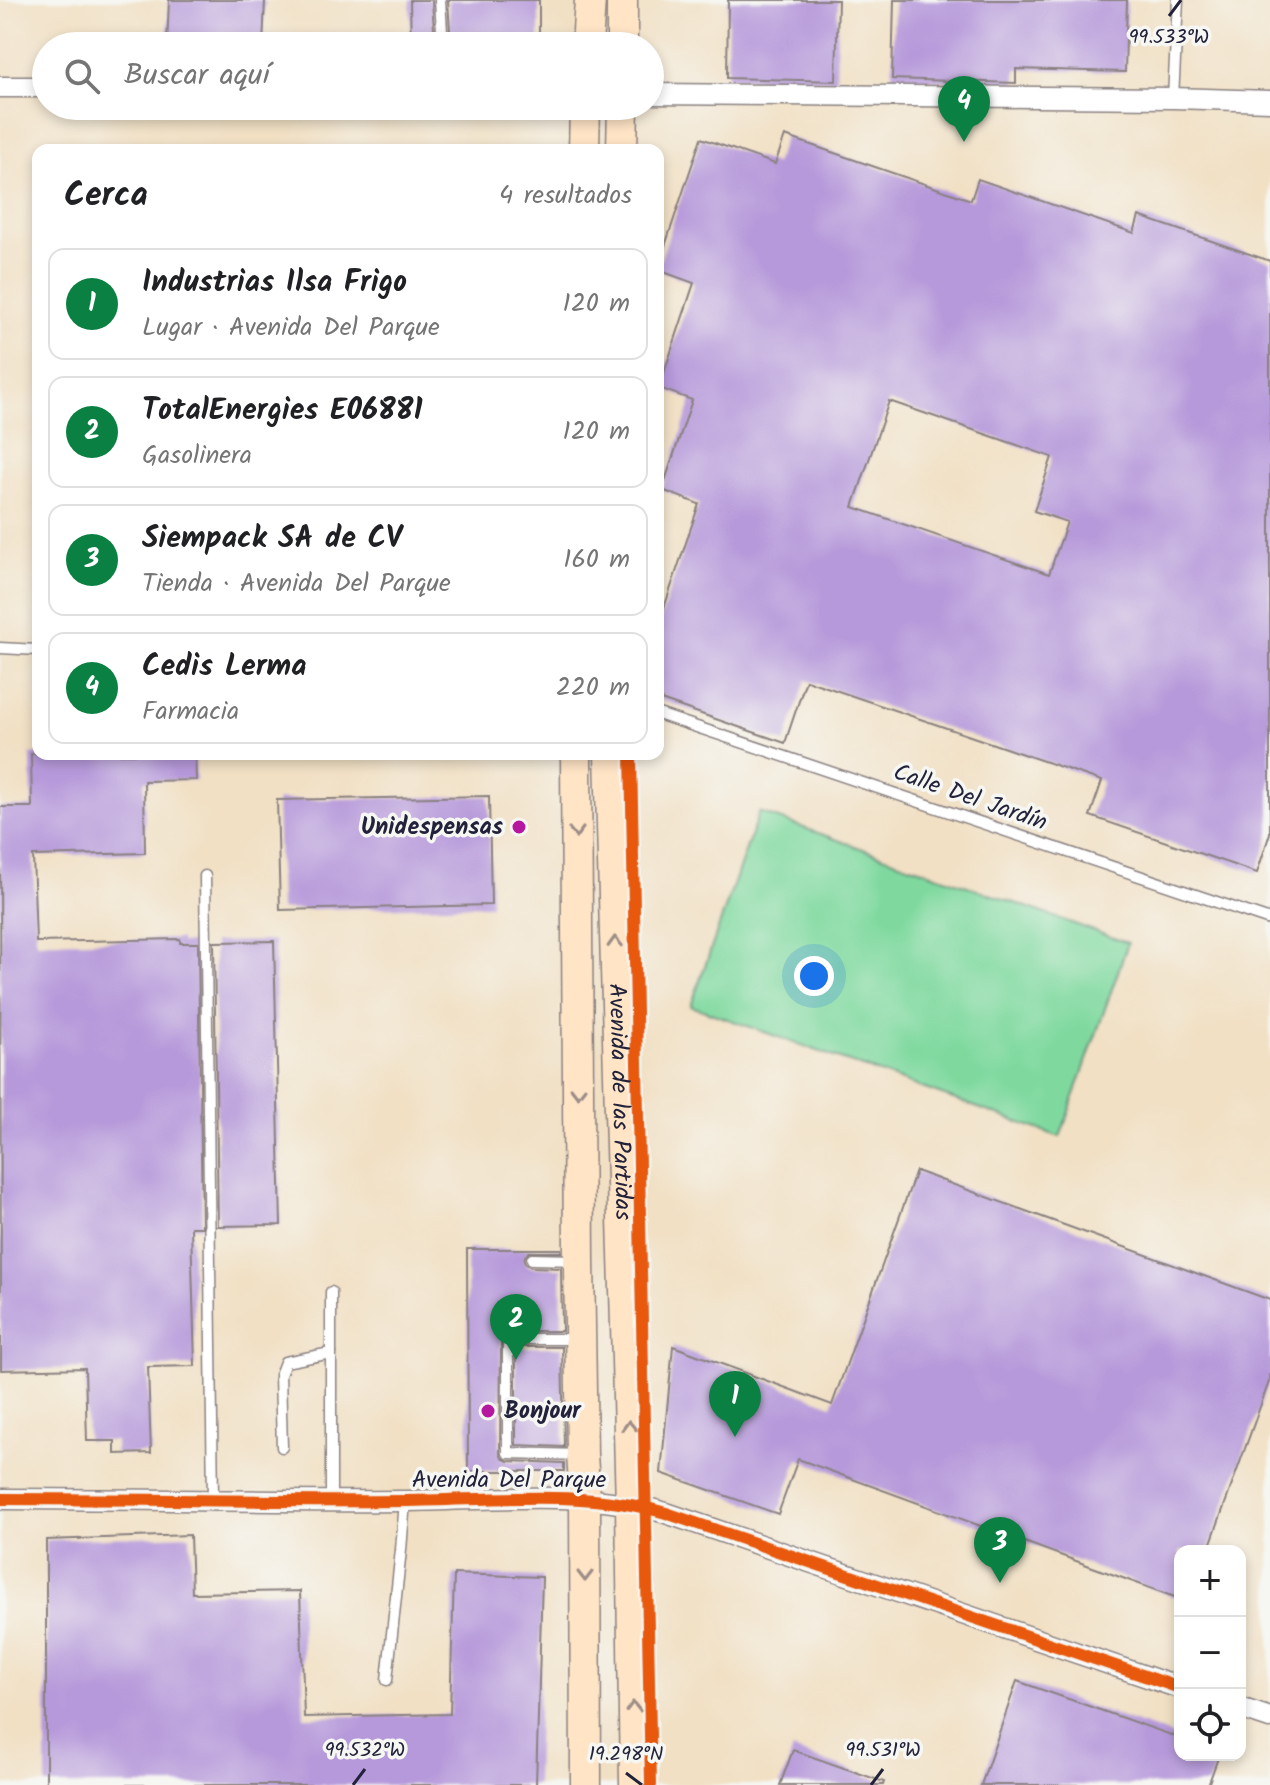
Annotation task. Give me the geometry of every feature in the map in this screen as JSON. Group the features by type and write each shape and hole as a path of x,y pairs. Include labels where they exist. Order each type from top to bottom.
{"main road":[{"path":"588,32 590,0"},
{"path":"622,0 622,32"},
{"path":"584,144 585,120"},
{"path":"622,144 623,120"},
{"name":"Avenida de las Partidas","path":"576,760 586,1785"},
{"name":"Avenida de las Partidas","path":"610,760 631,1504 635,1785"}],"street":[{"path":"0,87 32,87"},
{"path":"664,94 1270,101"},
{"name":"Avenida Del Parque","path":"0,1499 405,1501 585,1498 631,1504 666,1513 1174,1686"},
{"path":"1246,1710 1270,1718"}],"lane":[{"path":"440,0 442,32"},
{"path":"1173,98 1178,0"},
{"path":"0,648 32,650"},
{"name":"Calle Del Jardín","path":"664,716 1270,920"},
{"path":"205,876 213,1500"},
{"path":"532,1259 579,1260"},
{"path":"331,1292 331,1500"},
{"path":"520,1315 508,1339 508,1453 582,1455"},
{"path":"508,1339 581,1339"},
{"path":"282,1447 280,1375 285,1362 331,1353"},
{"path":"387,1680 405,1501"}],"green space":[{"path":"759,812 1128,943 1060,1137 691,1006"}],"building":[{"path":"169,0 265,0 264,32 168,32"},
{"path":"410,0 432,0 434,32 411,32"},
{"path":"448,0 539,0 539,32 450,32"},
{"path":"728,0 838,0 836,81 727,78"},
{"path":"894,0 1127,0 1125,72 1016,69 1016,83 892,79"},
{"path":"785,136 971,200 978,179 1134,233 1139,216 1270,261 1270,833 1257,873 1090,816 1102,781 806,680 785,743 664,701 664,608 699,504 664,491 692,400 664,390 664,373 694,283 664,272 664,249 701,138 775,164","holes":["889,401 1052,457 1034,511 1067,522 1049,574 853,507"]},
{"path":"31,754 32,760 195,760 196,780 144,781 145,853 33,856 36,942 180,939 180,943 198,943 202,1227 191,1227 195,1366 148,1367 151,1453 115,1454 115,1441 87,1441 85,1368 1,1370 0,807 32,807"},
{"path":"489,796 491,905 280,910 277,800"},
{"path":"274,941 281,1225 218,1226 214,942"},
{"path":"916,1171 1270,1300 1270,1379 1210,1545 1174,1545 1174,1597 798,1459 778,1514 661,1473 673,1346 832,1405"},
{"path":"467,1249 561,1249 561,1252 529,1252 524,1260 531,1267 561,1268 562,1331 521,1331 528,1314 519,1307 513,1311 501,1336 500,1453 508,1461 564,1463 564,1471 468,1471"},
{"path":"516,1347 562,1347 564,1447 516,1445"},
{"path":"190,1535 192,1593 300,1591 304,1717 450,1714 454,1574 542,1577 536,1785 46,1785 46,1540"},
{"path":"1017,1681 1174,1736 1174,1761 1217,1761 1208,1785 981,1785"},
{"path":"793,1750 884,1782 883,1785 780,1785"}],"cycle path":[{"path":"631,760 651,1785"},
{"path":"0,1499 407,1501 570,1498 635,1506 666,1513 1174,1686"}],"place":[{"name":"Cedis Lerma","path":"964,142"},
{"name":"Unidespensas","path":"519,827"},
{"name":"TotalEnergies E06881","path":"516,1360"},
{"name":"Bonjour","path":"488,1411"},
{"name":"Industrias Ilsa Frigo","path":"735,1437"},
{"name":"Siempack SA de CV","path":"1000,1583"}]}
